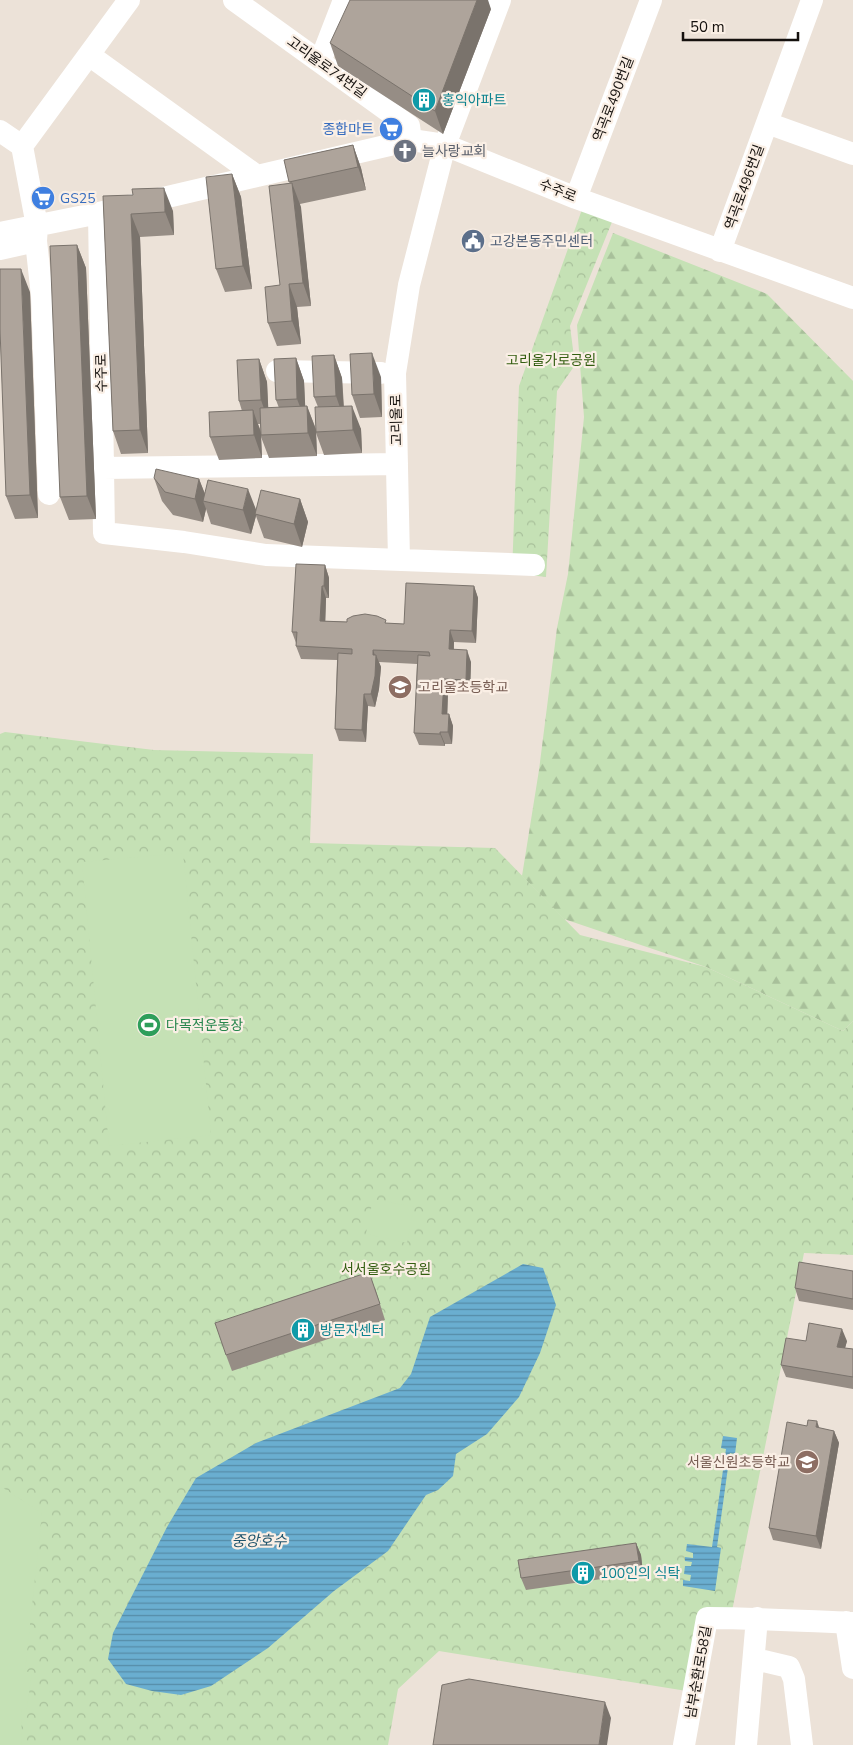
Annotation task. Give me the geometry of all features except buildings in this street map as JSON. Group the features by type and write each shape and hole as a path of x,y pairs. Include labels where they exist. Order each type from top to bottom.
{"street":[{"path":"49,494 42,296 36,234 22,146 129,0"},
{"name":"고리울로74번길","path":"236,0 409,126 411,140"},
{"path":"320,62 344,0"},
{"name":"고리울로","path":"399,560 395,373 409,285 445,145 500,0"},
{"name":"역곡로490번길","path":"576,198 651,0"},
{"name":"역곡로496번길","path":"720,251 812,0"},
{"path":"89,55 257,176"},
{"path":"767,123 853,154"},
{"path":"0,131 22,146"},
{"name":"수주로","path":"0,233 36,234 99,213 411,140 445,145 576,198 853,298"},
{"name":"수주로","path":"99,213 104,532 266,555 399,560"},
{"path":"0,249 36,234"},
{"path":"277,371 395,373"},
{"path":"103,468 397,464"},
{"path":"399,560 534,565"},
{"name":"남부순환로58길","path":"684,1745 707,1618 849,1622 853,1668"},
{"path":"746,1745 755,1659 757,1618"},
{"path":"755,1659 789,1667 794,1679 802,1745"}],"green space":[{"name":"고리울가로공원","path":"585,201 616,212 570,326 575,365 557,391 546,577 512,573 519,386"},
{"path":"613,233 767,294 853,381 853,1021 843,1031 706,967 564,919 522,876 539,770 557,628 568,574 584,417 577,325"},
{"name":"서서울호수공원","path":"5,732 154,750 313,754 310,843 495,848 580,935 706,967 843,1031 853,1021 853,1255 804,1253 732,1611 712,1611 693,1692 439,1651 398,1689 388,1745 0,1745 0,734"},
{"name":"다목적운동장","path":"183,853 211,1135 109,1146 82,862"},
{"path":"373,1199 414,1207 407,1243 366,1234"},
{"path":"0,1486 42,1513 25,1671 32,1673 27,1708 22,1709 21,1745 0,1745"}],"water":[{"name":"중앙호수","path":"523,1264 543,1268 556,1305 540,1353 519,1397 487,1434 456,1454 453,1476 438,1490 426,1495 388,1551 334,1591 268,1648 211,1686 181,1695 152,1691 126,1684 108,1659 113,1633 167,1527 196,1478 256,1443 400,1388 411,1374 430,1317"},
{"path":"723,1436 737,1438 735,1454 730,1453 717,1547 721,1548 715,1591 683,1586 683,1580 690,1581 691,1575 684,1574 685,1566 691,1566 692,1562 685,1561 685,1557 693,1558 693,1553 686,1551 687,1544 712,1547 726,1449 721,1448"}],"place":[{"name":"홍익아파트","path":"424,100"},
{"name":"종합마트","path":"391,129"},
{"name":"늘사랑교회","path":"405,151"},
{"name":"GS25","path":"43,198"},
{"name":"고강본동주민센터","path":"473,241"},
{"name":"고리울초등학교","path":"400,687"},
{"name":"다목적운동장","path":"149,1025"},
{"name":"방문자센터","path":"303,1330"},
{"name":"서울신원초등학교","path":"807,1462"},
{"name":"100인의 식탁","path":"583,1573"}]}
